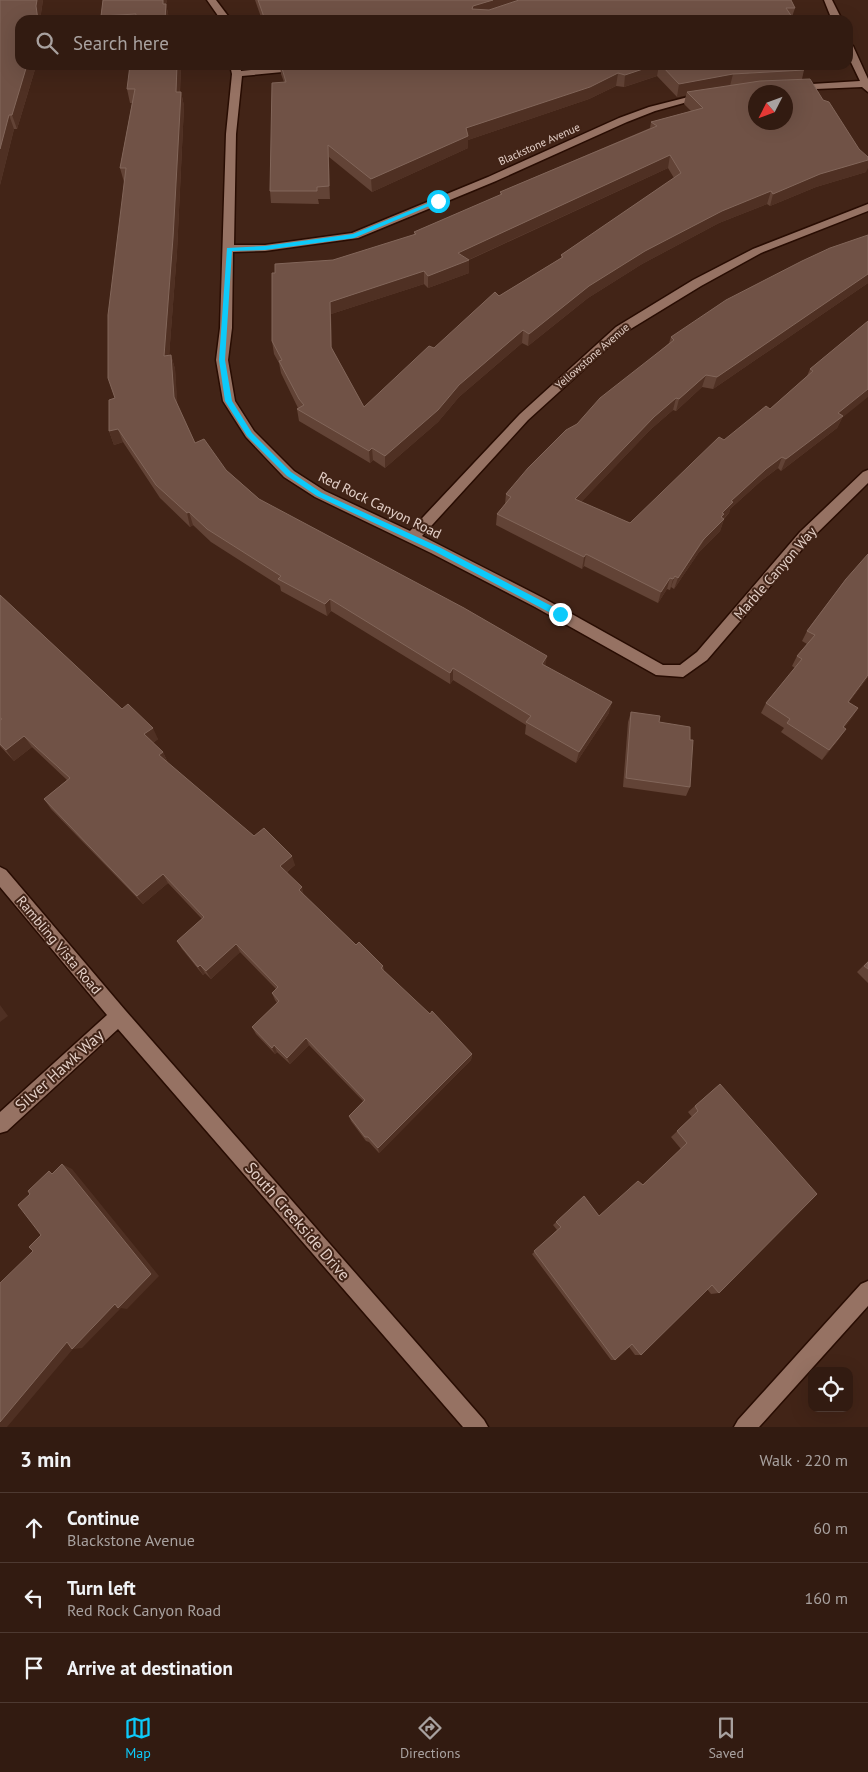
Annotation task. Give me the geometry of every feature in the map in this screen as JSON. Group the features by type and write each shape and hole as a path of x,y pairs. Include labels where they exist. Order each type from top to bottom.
{"street":[{"path":"211,0 222,15"},
{"path":"828,0 835,15"},
{"path":"793,89 866,86 853,57"},
{"name":"Red Rock Canyon Road","path":"236,70 231,134 229,249 222,360 229,401 250,434 289,474 320,494 540,603 661,671 683,671"},
{"name":"Blackstone Avenue","path":"229,249 265,248 354,236 492,179 623,120 652,109 717,94"},
{"name":"Yellowstone Avenue","path":"412,538 524,417 620,330 740,259 795,234 868,207"},
{"name":"Marble Canyon Way","path":"683,671 702,656 805,536 868,475"},
{"name":"Rambling Vista Road","path":"0,875 119,1016"},
{"name":"Silver Hawk Way","path":"0,1124 119,1016"},
{"name":"South Creekside Drive","path":"119,1016 477,1427"},
{"path":"745,1427 868,1291"}],"building":[{"path":"0,0 37,0 37,15 15,15 15,70 26,70 12,115 9,115 0,149"},
{"path":"103,0 163,0 163,4 166,4 165,15 101,15"},
{"path":"258,0 493,0 473,6 472,9 489,10 519,0 791,0 795,8 786,8 791,15 263,15"},
{"path":"129,70 177,70 176,92 181,92 164,356 171,355 174,397 195,443 204,439 226,470 259,499 464,608 547,656 542,664 612,702 579,752 526,722 531,716 453,668 450,673 330,599 325,604 278,579 281,576 207,529 189,512 187,513 156,485 118,429 109,431 109,400 115,398 108,378 108,315 126,168 120,168 135,89 127,89"},
{"path":"282,70 640,70 625,75 618,73 590,87 466,128 468,136 371,179 328,145 329,186 317,187 317,191 270,191 272,83 286,82"},
{"path":"666,70 804,70 733,74 679,84"},
{"path":"810,79 823,100 829,102 859,149 868,157 868,160 820,174 773,194 771,191 722,211 645,251 589,286 529,334 523,330 459,385 438,410 385,456 372,448 369,451 297,409 304,405 279,361 282,360 272,341 272,273 275,273 275,264 333,260 416,234 414,232 502,194 500,192 657,126 651,122 703,108 687,92 760,81","holes":["670,155 681,173 561,255 563,257 499,296 495,292 434,348 429,346 364,407 331,347 330,302 424,271 428,276 469,260 458,253"]},
{"path":"868,235 868,274 717,377 706,375 679,399 676,398 654,417 575,499 630,523 719,437 724,440 766,406 770,409 813,371 810,369 868,321 868,389 838,413 843,416 786,459 782,457 766,469 731,501 733,502 722,513 724,514 721,517 724,519 703,540 678,578 675,576 673,579 670,578 661,592 586,554 584,557 497,514 511,497 506,494 528,468 566,430 577,424 600,398 674,340 671,337 726,300 830,248"},
{"path":"868,554 868,675 848,702 858,708 843,727 846,729 829,750 787,723 790,719 766,703 802,659 797,656 815,635 807,631 846,579"},
{"path":"0,595 122,709 128,704 153,728 144,734 163,752 159,755 254,836 264,828 292,856 280,866 302,887 299,890 356,945 359,942 383,966 381,968 430,1014 432,1011 472,1054 378,1148 368,1137 365,1137 349,1116 365,1100 306,1038 287,1058 274,1045 272,1048 252,1027 279,1001 272,993 278,987 236,944 206,971 200,965 198,967 177,941 204,917 163,874 137,896 44,799 70,778 24,736 6,750 0,744 0,720 2,719 0,718"},
{"path":"631,712 660,716 659,722 690,727 690,740 693,740 690,787 626,778"},
{"path":"720,1084 817,1194 719,1293 712,1285 641,1355 632,1344 615,1360 534,1251 561,1227 556,1222 584,1196 599,1216 638,1181 643,1185 687,1143 677,1131 698,1111 695,1106"},
{"path":"62,1164 151,1274 118,1308 115,1304 72,1349 67,1342 0,1422 0,1283 33,1251 29,1247 41,1235 18,1205 30,1194 28,1191 49,1171 52,1174"}],"route":[{"path":"438,201 409,215 354,236 265,248 229,249 226,281 226,328 222,360 229,401 250,434 289,474 320,494 436,549 560,614"}]}
